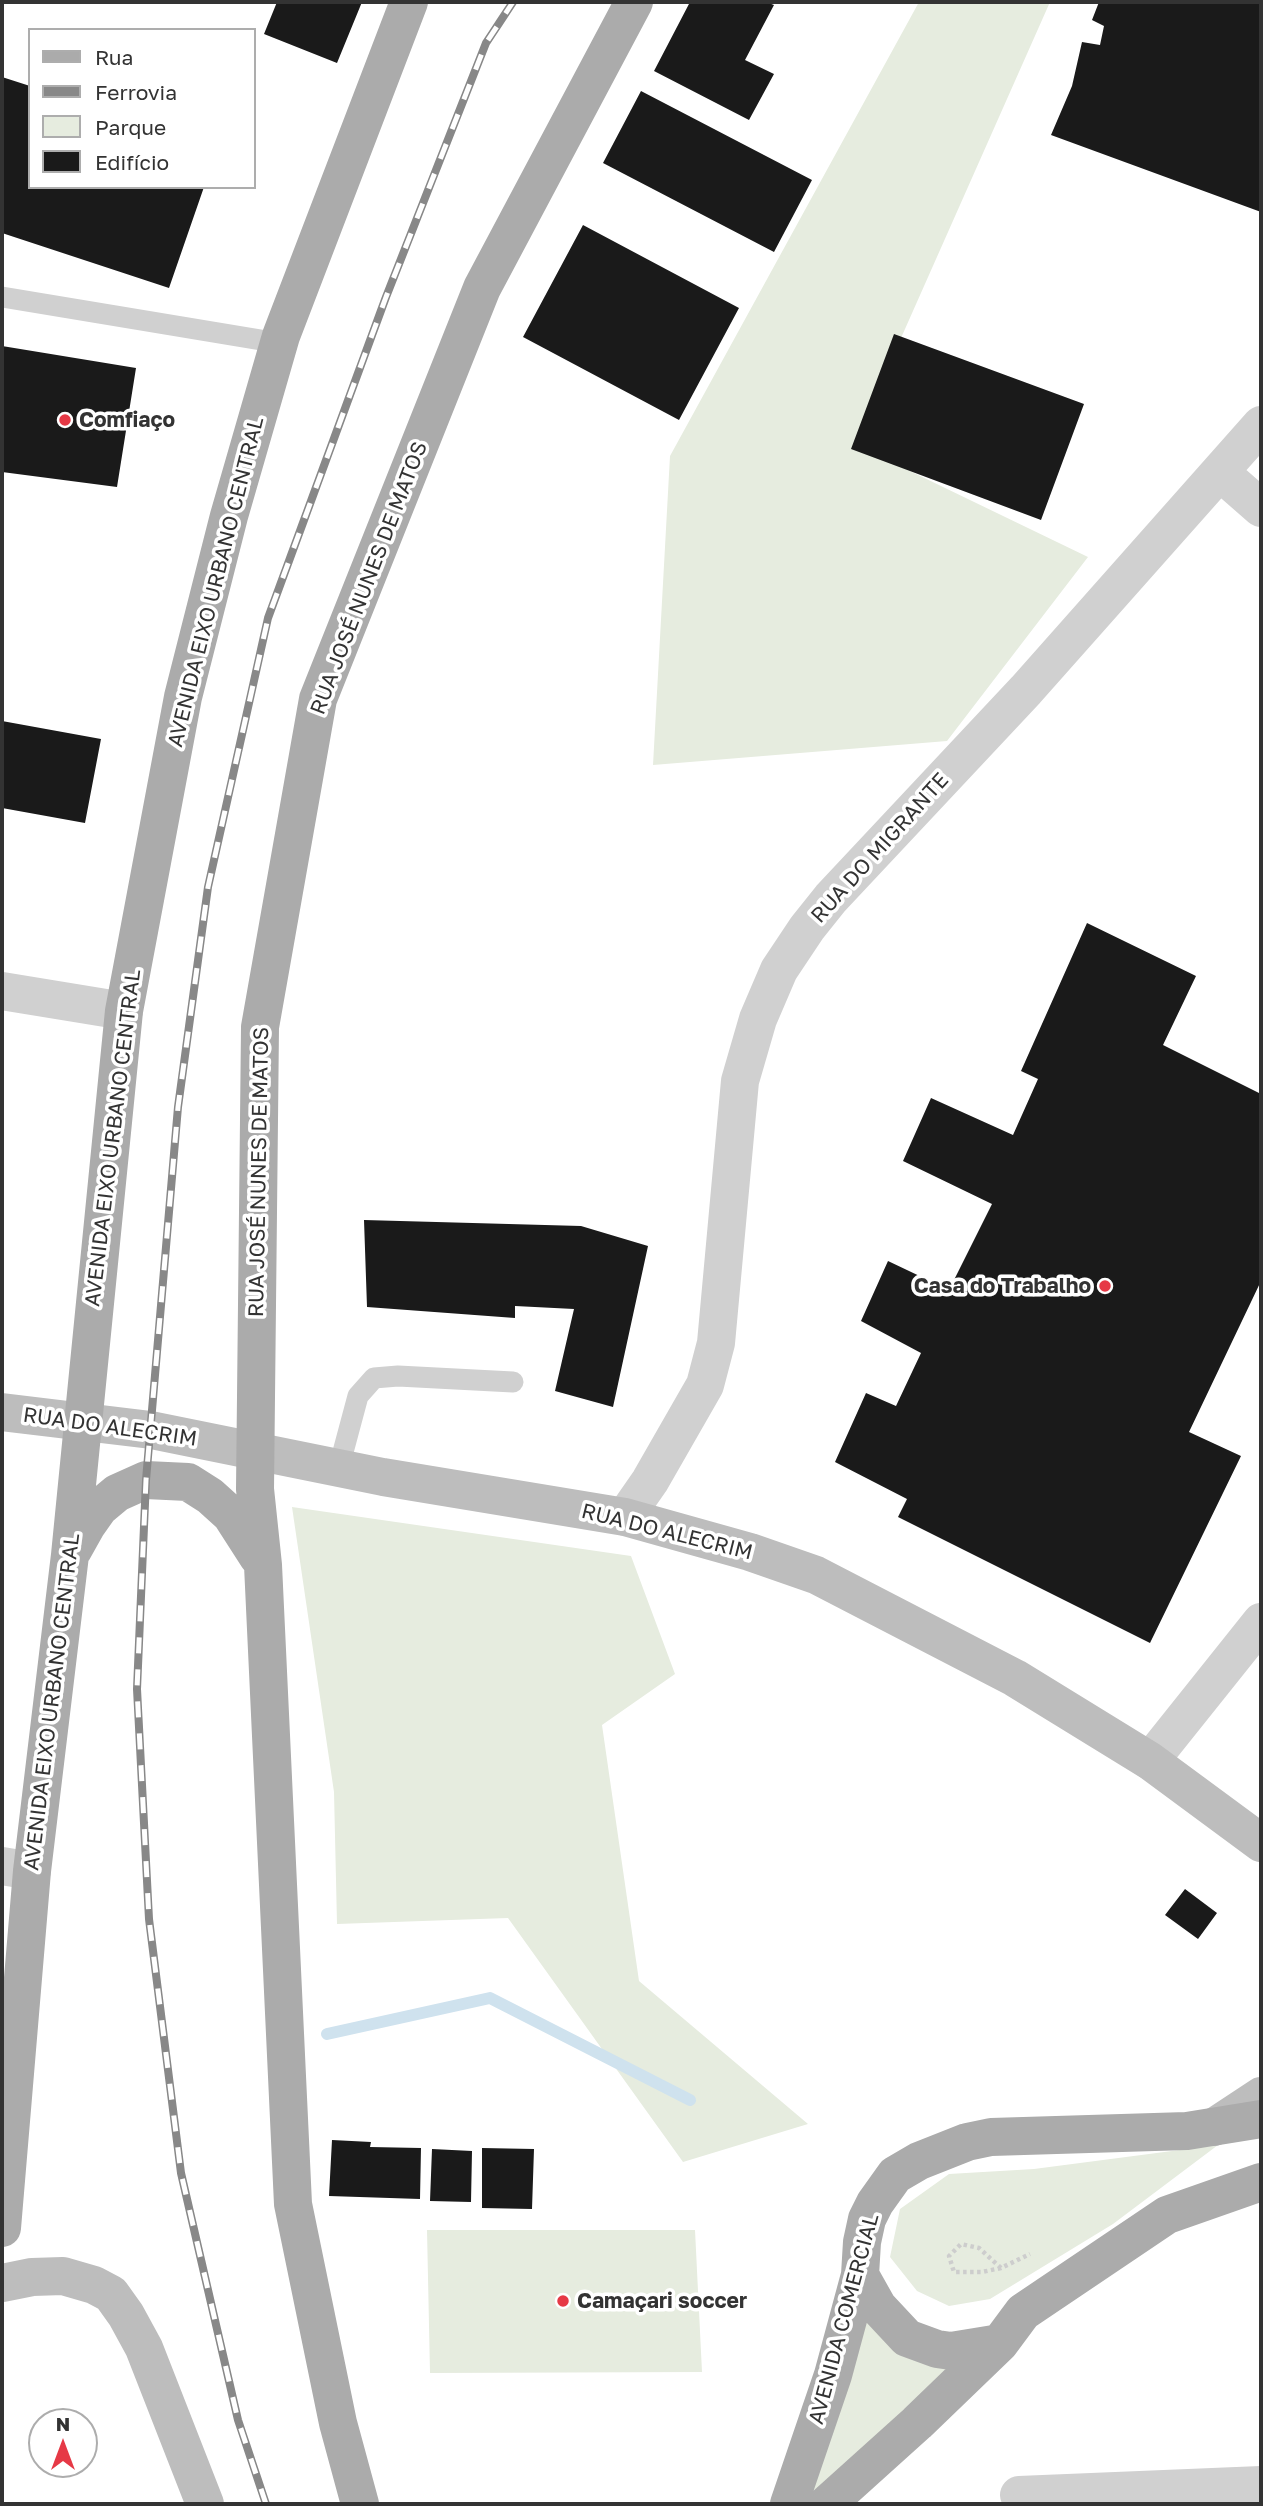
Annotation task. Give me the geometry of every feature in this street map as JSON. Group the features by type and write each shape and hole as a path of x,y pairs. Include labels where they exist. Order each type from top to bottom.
{"main road":[{"name":"AVENIDA EIXO URBANO CENTRAL","path":"2,2228 17,1868 70,1555 124,1011 183,697 229,516 279,343 408,2"},
{"name":"RUA JOSÉ NUNES DE MATOS","path":"254,1451 260,1027 318,699 482,288 634,2"},
{"name":"RUA DO ALECRIM","path":"2,1412 151,1430 383,1477 625,1517 750,1552 816,1576 1015,1678 1150,1761 1261,1843"},
{"path":"254,1451 263,1564 293,2204 338,2423 360,2504"},
{"path":"70,1555 99,1508 117,1493 146,1480 188,1482 211,1496 231,1514 263,1564"},
{"path":"1214,2127 1261,2096"},
{"name":"AVENIDA COMERCIAL","path":"789,2504 834,2375 860,2274 867,2219 895,2175 919,2161 967,2142 992,2137 1152,2133 1261,2119"},
{"path":"829,2504 1000,2343 1023,2312 1167,2215 1261,2182"},
{"path":"860,2274 878,2307 908,2338 937,2349 951,2351 1000,2343"},
{"path":"2,2283 33,2277 63,2276 94,2285 111,2294 127,2315 144,2348 205,2504"}],"street":[{"name":"RUA DO MIGRANTE","path":"625,1517 650,1481 705,1385 716,1343 740,1081 758,1019 779,970 831,898 1026,690 1261,425"},
{"path":"1221,473 1261,508"},
{"path":"2,990 124,1011"},
{"path":"1150,1761 1261,1622"},
{"path":"1018,2495 1261,2485"}],"lane":[{"path":"2,297 279,343"},
{"path":"339,1467 358,1396 373,1378 398,1376 513,1382"}],"path":[{"path":"961,2244 979,2248 1001,2268 982,2272 954,2272 949,2256 961,2244"}],"green space":[{"path":"919,2 1050,2 854,444 1088,557 947,741 653,765 670,456"},
{"path":"292,1507 631,1556 675,1674 602,1725 639,1981 808,2124 683,2162 508,1918 337,1924 334,1792"},
{"path":"1218,2145 1113,2224 990,2299 949,2306 917,2291 890,2257 900,2209 949,2174 1034,2169"},
{"name":"Camaçari soccer","path":"427,2230 695,2230 702,2372 430,2373"},
{"path":"865,2275 894,2319 950,2349 1001,2336 818,2504 795,2504"}],"building":[{"path":"277,2 362,2 337,63 264,34"},
{"path":"690,2 766,2 774,5 745,60 774,74 749,120 654,71"},
{"path":"1099,2 1261,2 1261,212 1051,135 1072,86 1082,42 1100,45 1104,26 1092,20"},
{"path":"2,77 28,85 28,189 203,189 169,288 2,233"},
{"path":"641,91 812,180 774,252 603,163"},
{"path":"583,225 739,308 679,420 523,337"},
{"path":"894,334 1084,404 1041,520 851,449"},
{"name":"Comfiaço","path":"2,346 136,368 117,487 2,472"},
{"path":"2,721 101,739 85,823 2,808"},
{"name":"Casa do Trabalho","path":"1087,923 1196,976 1163,1045 1261,1094 1261,1281 1189,1432 1241,1456 1150,1643 898,1517 907,1499 835,1462 866,1393 896,1406 921,1353 861,1321 888,1261 949,1290 992,1204 903,1161 931,1098 1013,1135 1038,1079 1021,1071"},
{"path":"364,1220 581,1226 648,1246 613,1407 555,1391 574,1309 515,1306 515,1318 367,1307"},
{"path":"1185,1889 1217,1913 1198,1939 1165,1915"},
{"path":"332,2140 371,2142 370,2147 421,2148 420,2199 329,2196"},
{"path":"482,2148 534,2149 532,2209 482,2208"},
{"path":"432,2149 472,2151 471,2202 430,2201"}],"waterway":[{"path":"327,2034 490,1998 690,2100"}],"railway":[{"path":"266,2504 238,2420 181,2173 149,1919 137,1689 146,1480 178,1107 208,887 268,618 386,297 486,43 513,2"}],"place":[{"name":"Comfiaço","path":"65,420"},
{"name":"Casa do Trabalho","path":"1105,1286"},
{"name":"Camaçari soccer","path":"563,2301"}]}
